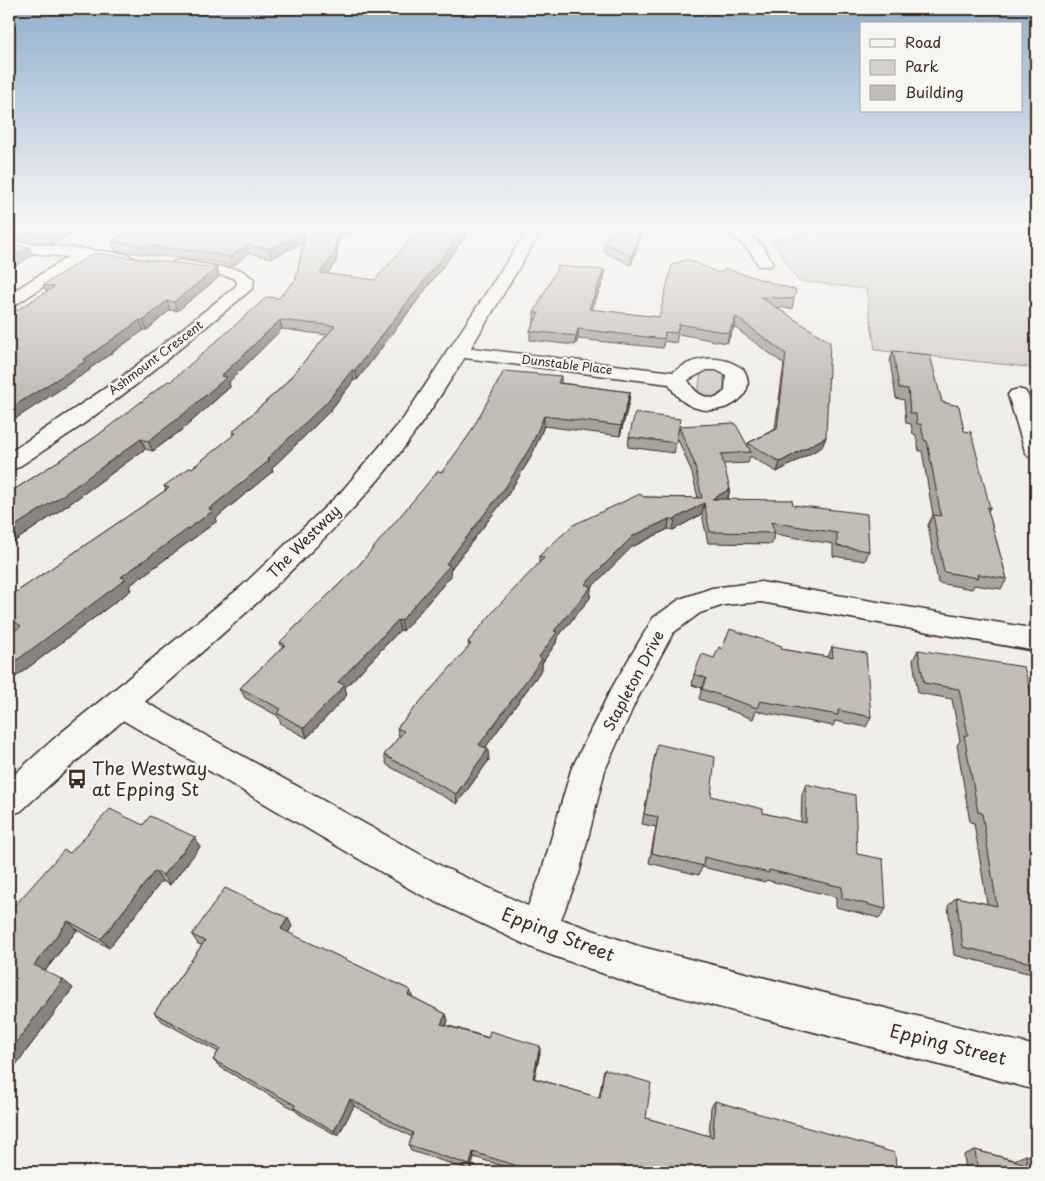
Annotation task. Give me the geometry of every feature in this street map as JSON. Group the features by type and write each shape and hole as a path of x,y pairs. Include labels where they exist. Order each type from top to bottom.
{"street":[{"path":"9,301 38,283"},
{"name":"Ashmount Crescent","path":"9,463 62,430 200,325 244,288 245,283"},
{"name":"The Westway","path":"9,800 120,703 252,593 350,497 411,423 500,283"},
{"name":"Dunstable Place","path":"456,352 677,379"},
{"path":"1018,395 1036,451"},
{"name":"Stapleton Drive","path":"537,930 560,874 588,770 622,700 663,626 690,606 722,594 761,592 1036,640"},
{"name":"Epping Street","path":"120,703 430,880 537,930 638,966 1036,1068"}],"green space":[{"path":"816,283 1036,283 1036,368 875,350 866,289"},
{"path":"709,368 724,372 724,394 715,399 702,396 698,392 701,373"}],"building":[{"path":"46,283 198,283 174,302 167,301 143,321 140,320 83,360 86,361 9,409 9,315 54,287 43,285"},
{"path":"292,283 422,283 355,370 352,370 327,402 267,459 270,460 209,509 213,511 121,577 126,579 9,666 9,635 21,626 9,618 9,597 169,488 164,486 189,468 192,468 236,433 232,432 282,387 335,326 280,320 221,376 227,377 179,418 148,441 141,439 63,495 9,530 9,498 11,497 9,493 94,438 168,381 170,382 267,297 279,298"},
{"path":"549,283 599,283 589,309 659,317 667,283 773,283 796,290 794,299 760,297 830,342 826,437 780,462 748,443 777,429 786,354 736,317 729,333 679,324 677,333 665,332 664,339 578,329 576,336 530,331 539,313 534,313"},
{"path":"893,351 930,355 942,402 959,406 964,431 971,432 990,508 987,507 1007,579 977,574 978,578 944,572 933,515 941,516 927,441 924,440 921,424 917,424 916,414 910,413 908,389 899,388"},
{"path":"504,371 561,376 558,383 630,392 621,426 544,416 531,446 507,485 446,564 450,565 401,621 398,620 338,682 345,685 304,728 277,713 281,709 240,688 285,645 280,642 359,565 438,471 442,472 469,435"},
{"path":"635,413 680,419 679,426 735,423 751,452 721,454 730,489 712,499 792,500 793,505 867,514 869,551 837,546 837,533 771,522 775,533 710,532 704,503 675,519 669,519 633,536 585,584 591,587 554,631 557,632 539,657 542,659 479,745 488,749 456,794 384,755 404,731 397,728 471,644 468,642 497,607 544,558 539,556 573,525 640,494 644,497 702,498 694,462 679,427 676,443 629,437"},
{"path":"730,629 782,646 781,649 833,658 832,647 866,653 871,717 838,710 838,715 760,701 757,708 702,689 706,678 694,674 702,654 714,658 719,647 722,649"},
{"path":"918,650 1024,667 1036,711 1036,964 963,947 956,897 997,906 982,813 978,812 964,735 968,735 959,689 924,683"},
{"path":"657,744 715,757 711,796 763,809 763,813 806,823 806,784 855,795 857,854 883,859 886,909 842,898 842,887 769,870 769,873 704,857 703,866 652,853 658,817 644,814"},
{"path":"110,809 143,825 150,816 195,837 163,875 155,871 101,939 68,921 34,965 63,980 9,1052 9,912 64,850 70,853"},
{"path":"225,888 288,918 281,929 410,990 408,995 446,1014 441,1024 488,1038 490,1031 540,1046 533,1078 600,1098 604,1069 651,1083 646,1118 713,1137 715,1101 895,1153 896,1172 526,1172 527,1169 473,1152 470,1165 409,1145 413,1133 350,1099 334,1131 294,1108 295,1105 213,1060 220,1049 154,1013 205,941 192,935"},
{"path":"975,1150 1027,1164 1026,1155 1036,1158 1036,1172 978,1172"}],"place":[{"name":"The Westway at Epping St","path":"77,779"}]}
